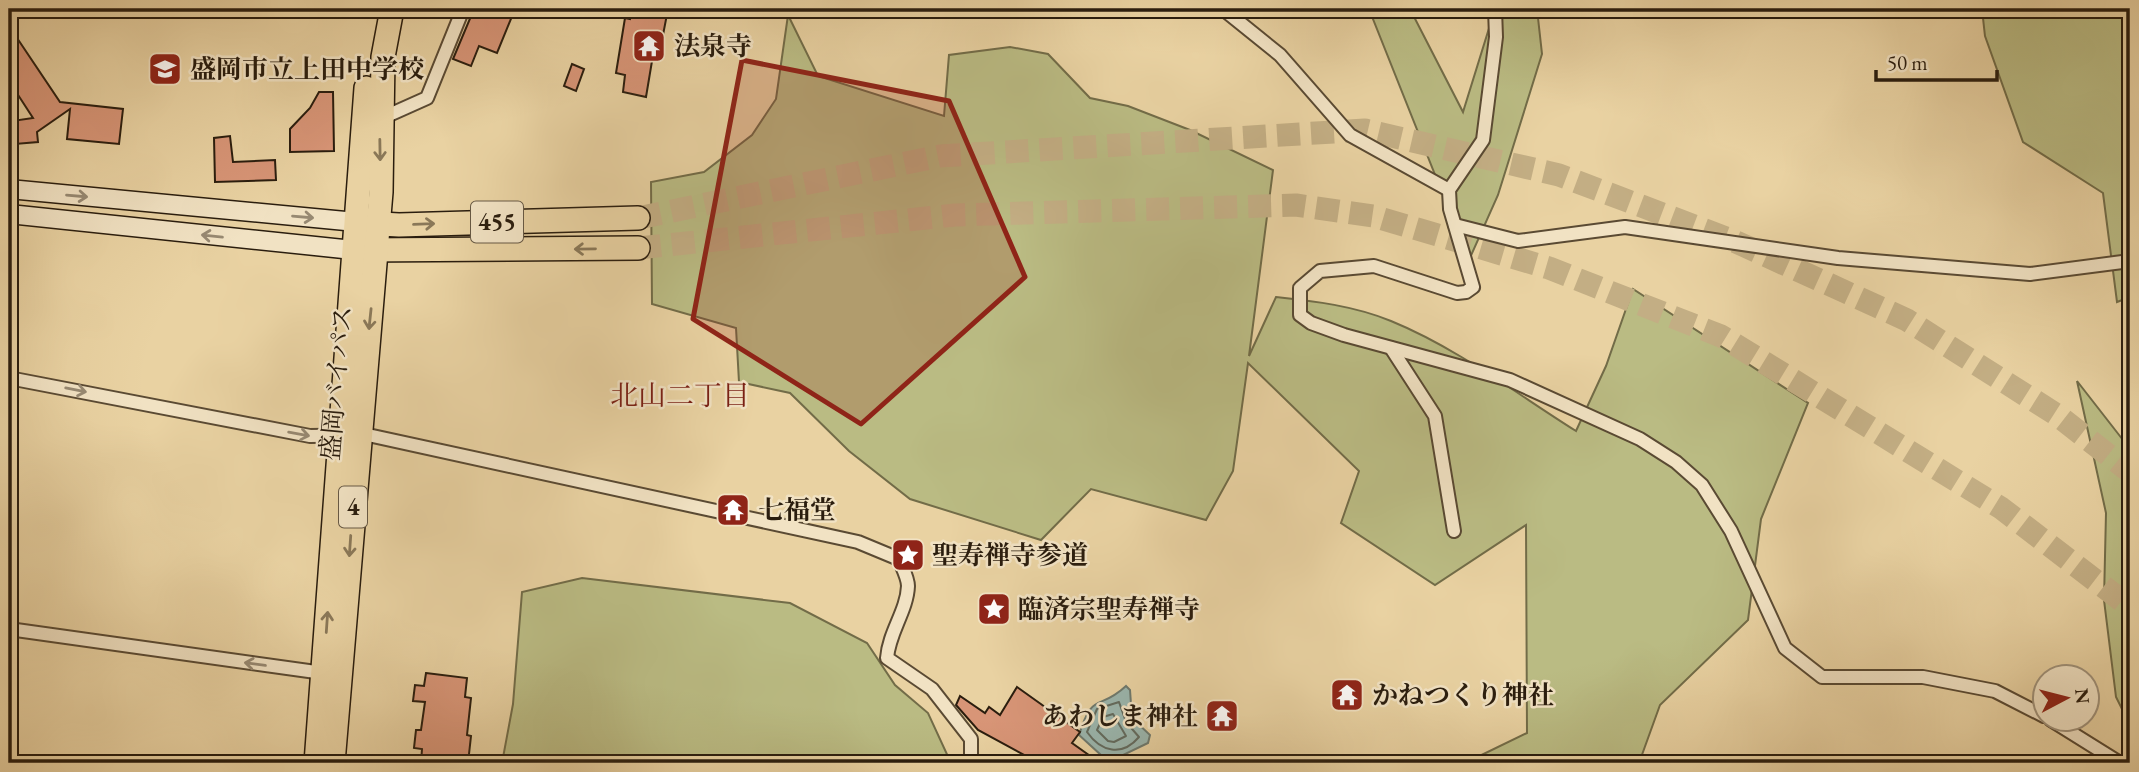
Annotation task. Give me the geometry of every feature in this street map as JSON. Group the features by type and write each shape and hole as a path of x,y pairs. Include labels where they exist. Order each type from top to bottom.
{"highway":[{"name":"盛岡バイパス","path":"316,763 349,435 376,251 367,223 365,97 377,9"},
{"name":"盛岡バイパス","path":"332,763 349,435 353,250 367,223 380,119 383,57 392,9"},
{"name":"455","path":"367,223 638,218"},
{"name":"455","path":"353,250 638,248"}],"street":[{"path":"380,119 427,98 463,9"},
{"path":"1223,9 1280,55 1350,135 1449,190"},
{"path":"1495,9 1496,37 1483,140 1449,190 1455,225 1473,287 1466,292 1457,293 1374,266 1320,271 1300,288 1300,315 1311,323 1391,348 1510,380 1640,439 1676,462 1702,485 1731,531 1785,648 1822,677 1923,677 1995,691 2030,708"},
{"path":"9,190 367,223"},
{"path":"9,215 353,250"},
{"path":"1455,225 1518,241 1625,227 1838,258 2030,274 2130,261"},
{"path":"1391,348 1435,416 1454,531"},
{"path":"9,378 310,436 349,435 858,542 899,559 909,584 903,610 889,639 887,658 932,689 971,739 971,763"},
{"path":"9,629 323,673"},
{"path":"2075,734 2120,763"}],"highlighted area":[{"path":"742,60 949,101 1025,277 861,424 693,319"}],"green space":[{"path":"1369,9 1410,9 1463,112 1495,9 1537,9 1542,54 1498,195 1469,260"},
{"path":"1982,9 2130,9 2130,297 2117,302 2103,193 2023,142 1985,36"},
{"path":"788,15 818,76 944,116 949,55 1010,47 1048,54 1090,98 1128,106 1190,130 1273,170 1249,356 1276,297 1349,308 1391,321 1439,344 1576,431 1606,366 1633,289 1808,403 1761,519 1748,620 1660,705 1639,763 1465,763 1527,733 1526,525 1435,585 1341,523 1359,471 1248,363 1233,471 1206,520 1091,489 1041,540 910,499 849,451 790,393 739,382 736,328 652,304 651,182 704,172 752,135 776,99"},
{"path":"2077,381 2130,449 2130,725 2116,697 2104,600 2106,513"},
{"path":"582,578 790,603 867,643 895,685 928,713 951,763 502,763 513,704 522,592"}],"water":[{"path":"1126,686 1130,690 1132,718 1150,735 1148,743 1115,759 1101,755 1079,735 1088,712 1097,703 1117,694"}],"building":[{"path":"474,9 515,9 497,53 479,46 471,66 453,59"},
{"path":"632,9 668,9 658,61 652,61 646,97 623,92 625,75 616,73 625,18 630,19"},
{"path":"9,26 60,102 123,109 119,144 67,139 70,109 37,132 38,142 15,144 12,121 33,118 9,81"},
{"path":"572,64 584,69 576,91 564,86"},
{"path":"319,92 333,92 334,151 290,152 290,129 310,108"},
{"path":"230,136 233,162 275,160 276,180 215,182 214,138"},
{"path":"426,673 467,678 465,697 471,698 467,735 471,736 468,763 421,763 422,749 414,748 416,730 421,730 425,702 413,701 415,685 424,686"},
{"path":"1017,687 1080,732 1072,743 1100,763 1039,763 978,730 956,705 960,696 985,713 989,707 1000,715"}],"tunnel":[{"path":"638,218 940,156 1365,130 1559,175 1734,241 1907,320 2057,415 2130,472"},
{"path":"638,248 955,215 1296,205 1373,216 1549,268 1721,336 2001,508 2130,607"}],"place":[{"name":"法泉寺","path":"649,46"},
{"name":"盛岡市立上田中学校","path":"165,69"},
{"name":"七福堂","path":"733,510"},
{"name":"聖寿禅寺参道","path":"908,555"},
{"name":"臨済宗聖寿禅寺","path":"994,609"},
{"name":"かねつくり神社","path":"1347,695"},
{"name":"あわしま神社","path":"1222,716"}],"district":[{"name":"北山二丁目","path":"680,395"}]}
